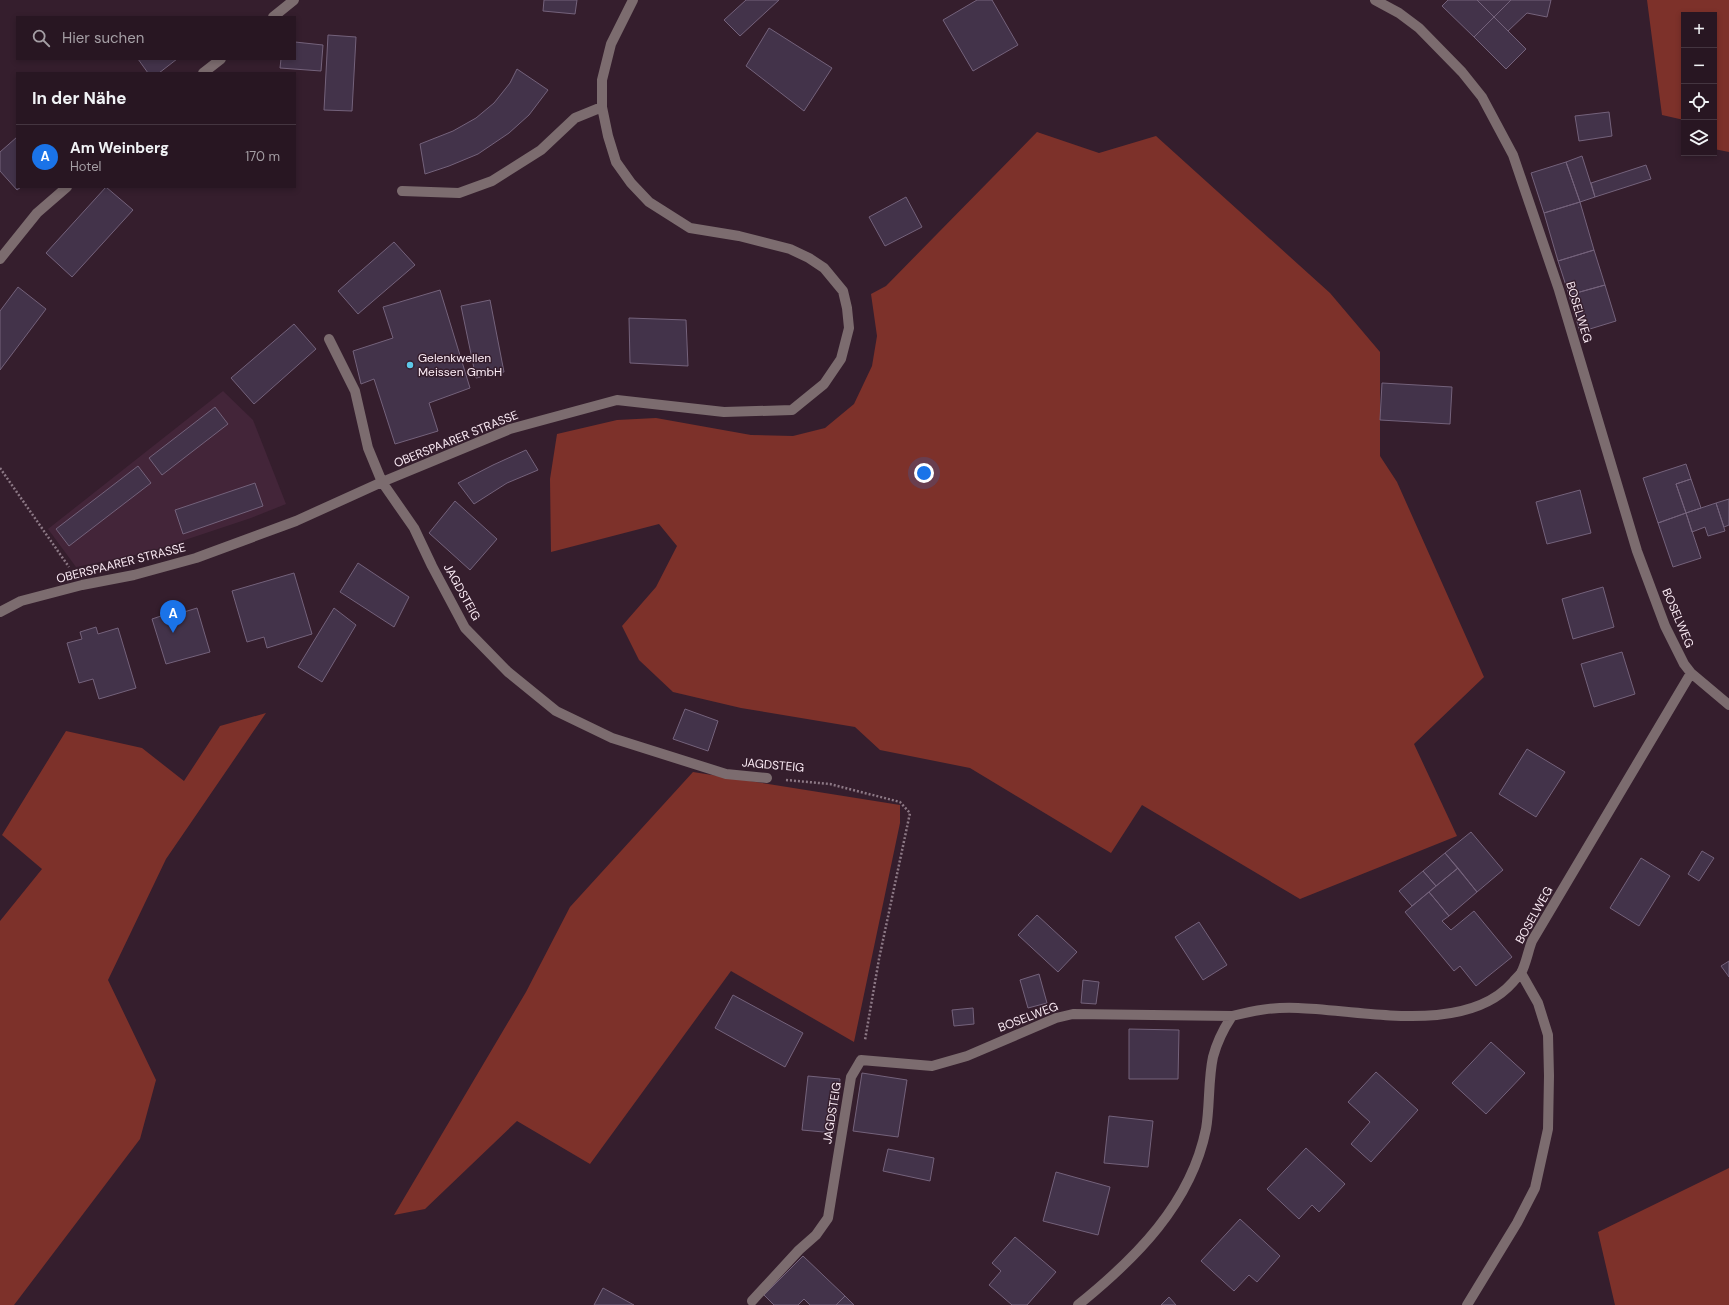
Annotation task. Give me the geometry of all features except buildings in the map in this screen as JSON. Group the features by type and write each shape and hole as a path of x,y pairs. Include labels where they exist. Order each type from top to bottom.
{"street":[{"path":"274,16 294,0"},
{"name":"OBERSPAARER STRASSE","path":"0,612 21,601 82,585 134,575 196,558 296,521 382,482 510,429 617,400 724,412 792,410 824,384 840,359 849,328 847,308 843,291 824,268 809,258 790,249 739,236 690,228 649,202 631,183 616,162 608,136 602,107 602,80 611,44 632,0"},
{"name":"BOSELWEG","path":"1375,0 1399,13 1419,28 1462,72 1482,97 1513,155 1559,290 1637,551 1666,626 1684,664 1691,673 1729,705"},
{"path":"204,72 219,60"},
{"path":"402,191 459,193 492,181 541,150 575,118 602,107"},
{"path":"0,259 37,213 66,188"},
{"name":"JAGDSTEIG","path":"329,339 355,391 368,448 382,482 414,528 432,566 465,628 508,672 556,711 612,738 726,774 767,778"},
{"name":"BOSELWEG","path":"861,1060 932,1066 967,1056 1056,1018 1073,1014 1232,1016 1261,1009 1299,1008 1398,1016 1464,1012 1488,1003 1506,990 1521,973 1532,941 1691,673"},
{"path":"1466,1305 1517,1223 1535,1188 1548,1129 1550,1076 1548,1035 1538,1003 1521,973"},
{"path":"1078,1305 1109,1280 1157,1231 1179,1199 1194,1166 1206,1130 1213,1057 1224,1028 1232,1016"},
{"name":"JAGDSTEIG","path":"752,1301 799,1250 816,1235 828,1218 851,1078 861,1060"}],"path":[{"path":"0,468 82,585"},
{"name":"JAGDSTEIG","path":"767,778 837,786 900,802 910,813 879,959 861,1060"}],"shaded area":[{"path":"1647,0 1729,0 1729,152 1717,150 1717,12 1681,12 1681,119 1662,115"},
{"path":"1037,132 1099,153 1156,136 1330,293 1380,352 1380,456 1397,482 1484,677 1414,744 1457,836 1300,899 1142,805 1111,853 970,768 880,750 855,727 741,708 673,692 639,660 622,626 656,587 677,546 659,524 551,552 550,479 557,434 617,420 656,418 751,435 793,436 825,428 854,404 872,366 877,336 871,294 886,286"},
{"path":"223,391 253,420 286,504 251,518 149,552 76,567 48,529"},
{"path":"266,713 166,859 108,980 156,1080 140,1139 14,1305 0,1305 0,921 42,869 2,835 66,731 142,748 184,781 220,726"},
{"path":"693,772 900,805 900,823 854,1042 731,971 590,1164 517,1121 425,1209 394,1215 526,992 570,907"},
{"path":"1729,1168 1729,1305 1615,1305 1598,1232"}],"place":[{"name":"Gelenkwellen Meissen GmbH","path":"410,365"},
{"name":"Am Weinberg","path":"173,633"}]}
